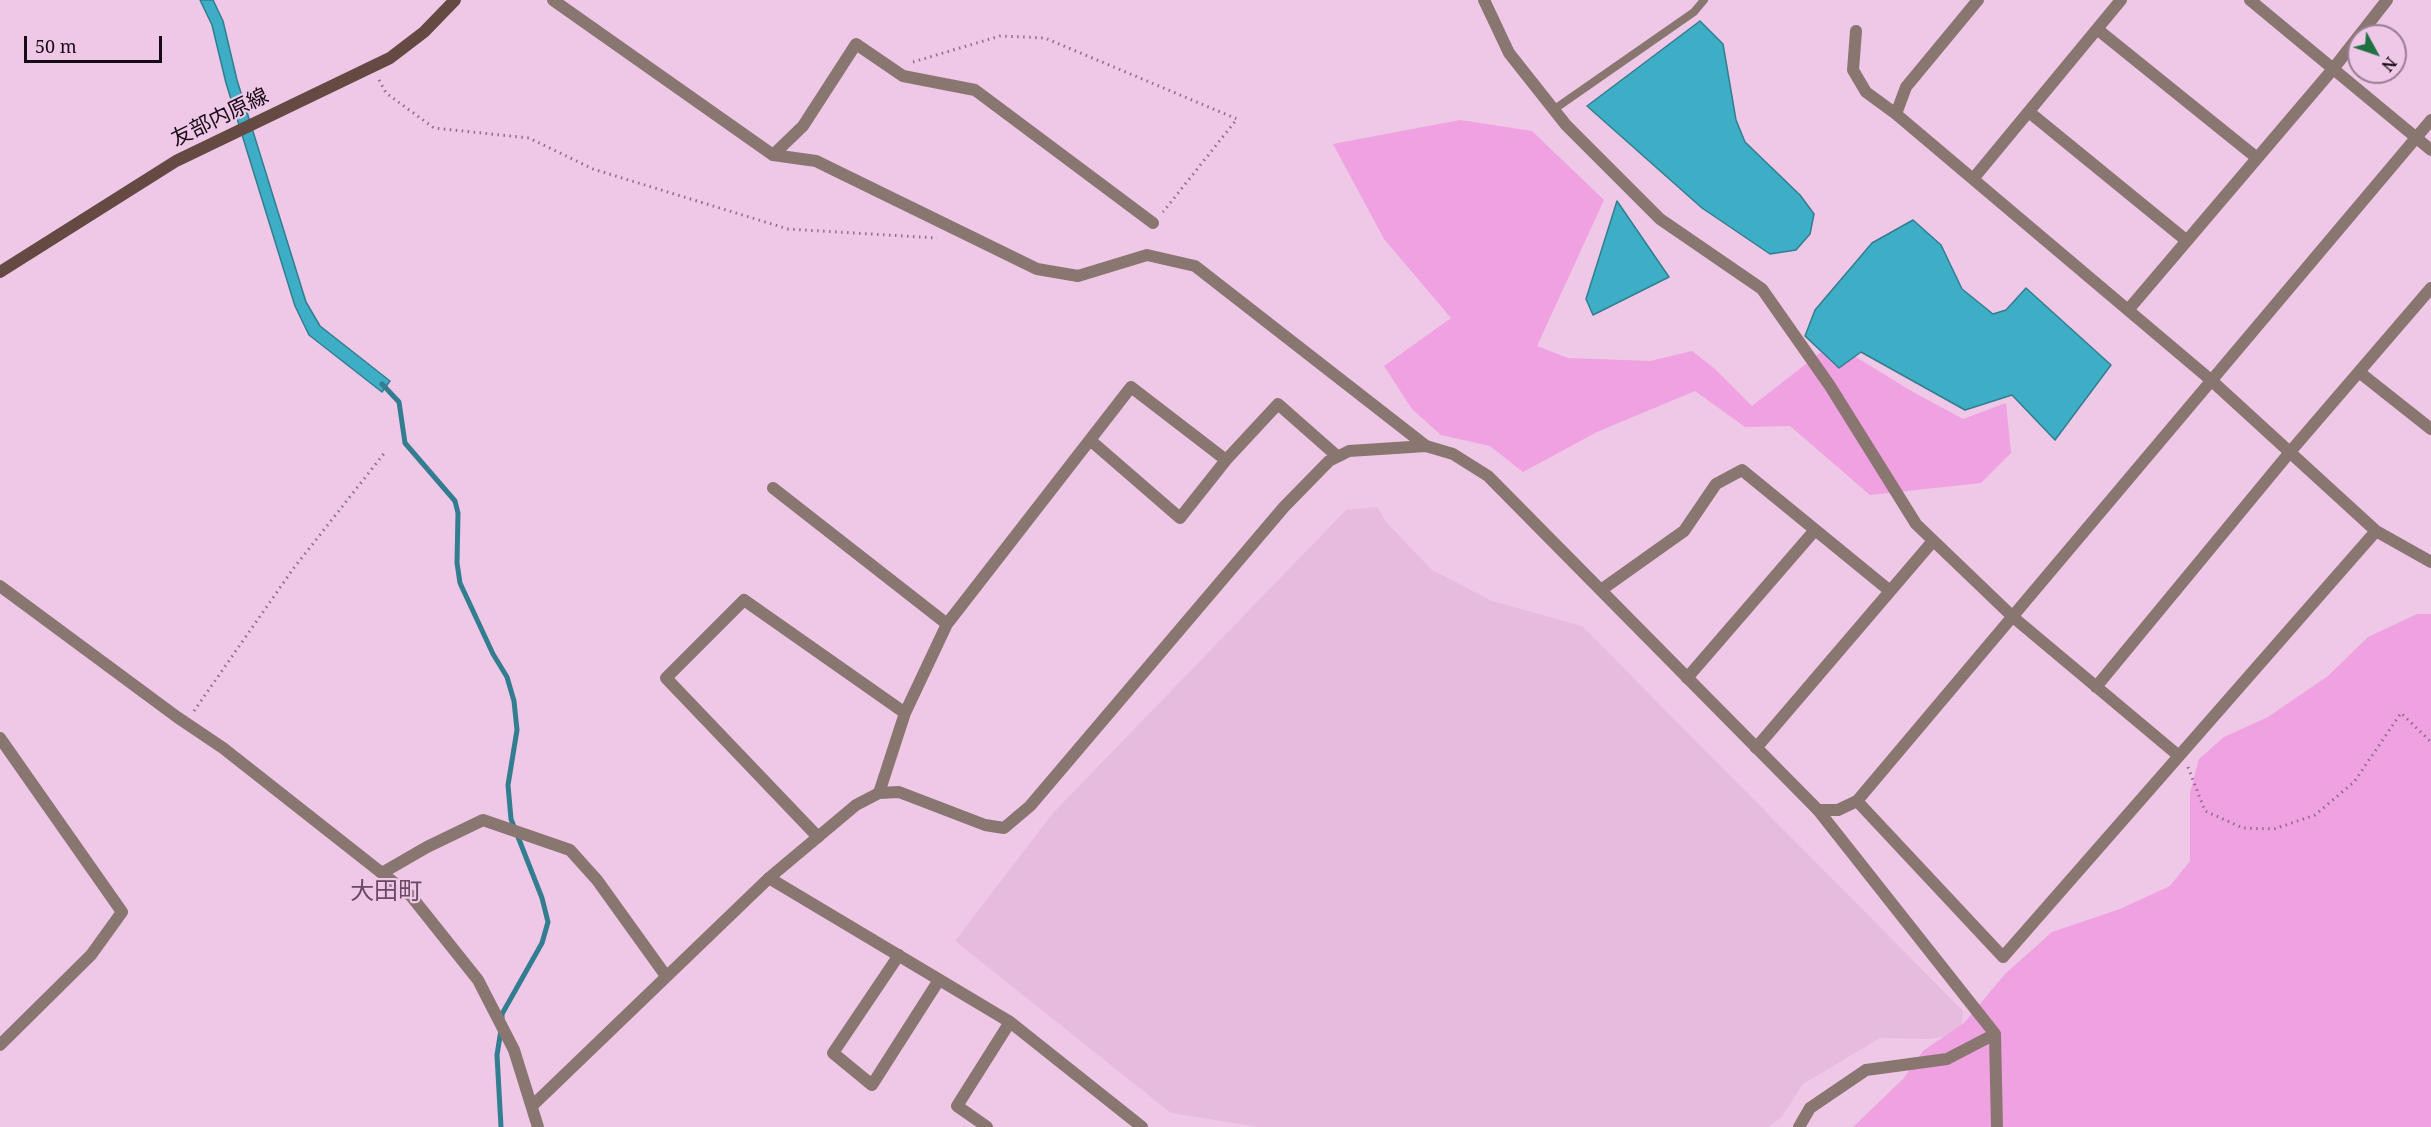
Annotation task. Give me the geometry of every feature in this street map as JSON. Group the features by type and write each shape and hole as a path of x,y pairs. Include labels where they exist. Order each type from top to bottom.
{"main road":[{"name":"友部内原線","path":"0,272 176,161 372,68 410,45 454,0"}],"street":[{"path":"553,0 773,155 816,161 1037,269 1078,276 1147,255 1195,266 1426,446"},
{"path":"1484,0 1509,53 1556,108 1566,125 1660,219 1762,289 1830,386 1916,524 2013,617 2179,756"},
{"path":"1896,114 1906,87 1978,0"},
{"path":"1973,179 2121,0"},
{"path":"2251,0 2431,150"},
{"path":"2128,310 2333,69 2387,0"},
{"path":"2097,29 2257,158"},
{"path":"1856,32 1853,70 1866,92 1896,114 2212,381 2376,531 2431,562"},
{"path":"773,155 803,126 856,44 903,76 975,90 1153,224"},
{"path":"2029,112 2187,241"},
{"path":"1818,810 1838,810 1857,801 2418,139 2431,120"},
{"path":"2096,687 2290,453 2431,288"},
{"path":"2359,372 2431,429"},
{"path":"879,794 905,713 946,624 1131,387 1226,460"},
{"path":"1090,440 1180,518 1226,460 1278,404 1337,456"},
{"path":"532,1107 768,878 856,805 879,794 899,792 986,825 1004,828 1030,806 1284,507 1329,460 1349,451 1426,446 1453,454 1488,476 1818,810 1995,1034 1997,1127"},
{"path":"1601,590 1684,531 1716,484 1742,470 1890,591"},
{"path":"773,488 946,624"},
{"path":"1687,678 1815,530"},
{"path":"1857,801 2003,957 2376,531"},
{"path":"1756,748 1933,541"},
{"path":"0,586 267,781 411,896 478,980 514,1050 538,1127"},
{"path":"818,837 666,678 744,600 905,713"},
{"path":"0,738 122,912 91,955 0,1045"},
{"path":"382,873 427,847 483,820 570,850 597,880 666,976"},
{"path":"768,878 1010,1022 1143,1127"},
{"path":"899,956 833,1053 872,1086 939,980"},
{"path":"987,1127 957,1106 1010,1022"},
{"path":"1799,1127 1810,1108 1866,1070 1947,1059 1995,1034"}],"lane":[{"path":"1556,108 1694,12 1704,0"}],"path":[{"path":"896,71 907,64 1000,36 1025,35 1045,38 1237,119 1153,224"},
{"path":"372,68 386,93 434,128 529,138 593,169 788,230 945,238"},
{"path":"186,723 293,569 386,451"},
{"path":"2179,756 2191,770 2205,811 2243,828 2274,829 2314,815 2354,782 2401,713 2431,742"}],"shaded area":[{"path":"1460,120 1532,131 1604,200 1537,346 1568,358 1650,361 1692,351 1715,369 1752,406 1833,343 1913,392 1963,419 2006,403 2011,453 1981,483 1870,495 1790,426 1745,427 1695,391 1597,432 1523,472 1490,446 1441,435 1412,409 1384,366 1451,318 1384,239 1333,144"},
{"path":"1377,507 1387,523 1432,570 1492,601 1582,626 1963,1011 1961,1031 1949,1036 1928,1039 1880,1038 1803,1084 1781,1118 1767,1127 1259,1127 1171,1113 955,941 1053,813 1346,510"},
{"path":"2417,614 2431,614 2431,1127 1853,1127 1903,1079 1923,1051 1964,1023 2005,974 2052,932 2120,909 2170,886 2190,861 2190,793 2199,759 2224,737 2268,717 2328,676 2368,637"}],"water":[{"path":"200,0 213,0 223,21 237,80 306,302 320,326 390,381 382,392 309,335 295,306 226,83 212,25"},
{"path":"1700,21 1723,44 1736,120 1745,142 1800,195 1814,214 1810,234 1796,250 1770,254 1702,208 1587,106"},
{"path":"1617,201 1669,277 1593,315 1586,299"},
{"path":"1913,220 1941,245 1962,289 1993,314 2006,310 2026,288 2111,365 2055,440 2012,395 1965,410 1861,352 1839,368 1805,336 1815,310 1872,243"}],"waterway":[{"path":"382,384 399,402 405,443 455,501 458,513 457,563 460,583 493,654 507,677 514,701 517,730 508,785 511,819 542,898 548,922 542,943 502,1014 502,1021"},
{"path":"501,1030 497,1055 501,1127"}],"district":[{"name":"大田町","path":"386,892"}]}
